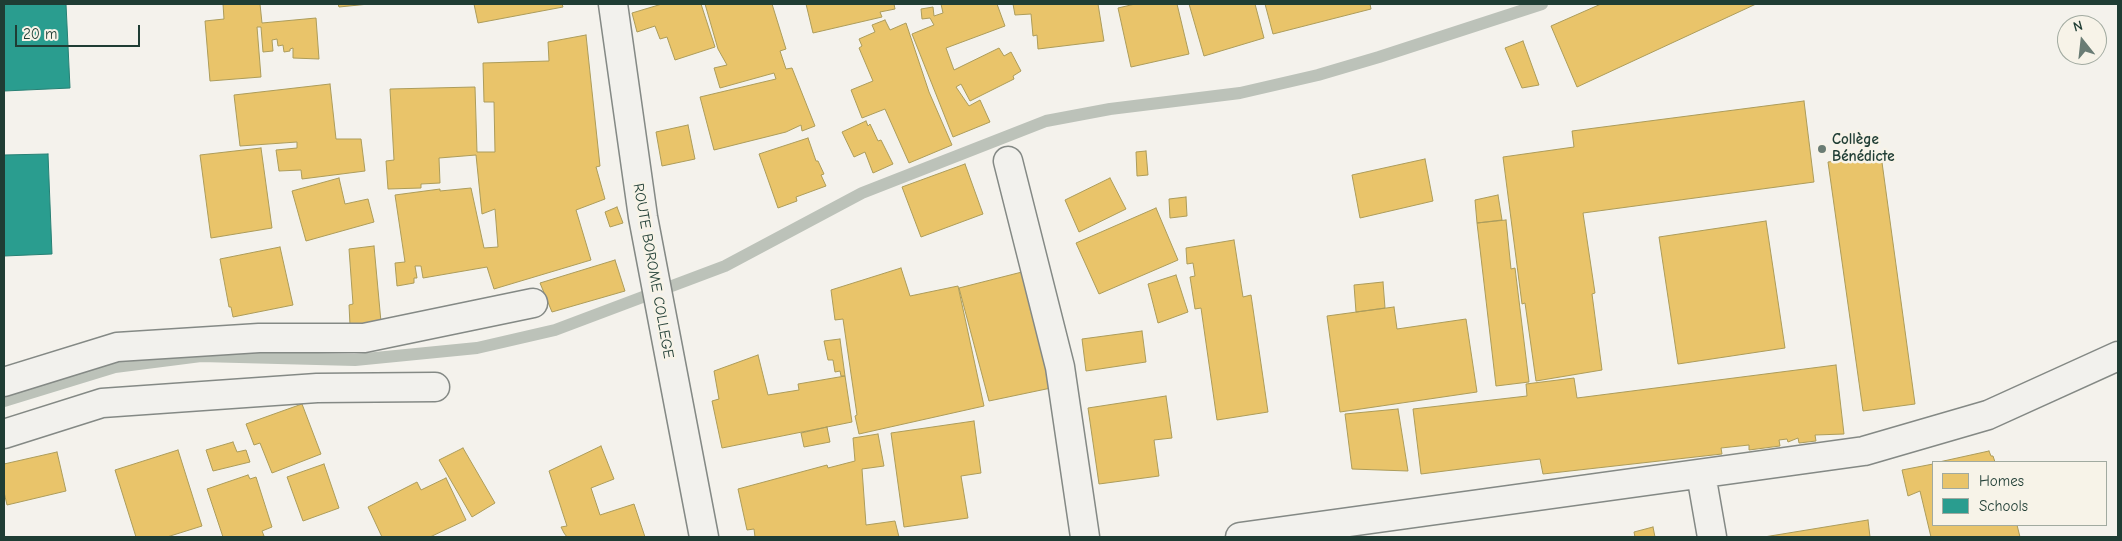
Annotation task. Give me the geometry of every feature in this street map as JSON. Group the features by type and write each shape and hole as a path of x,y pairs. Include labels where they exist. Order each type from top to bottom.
{"street":[{"name":"ROUTE BOROME COLLEGE","path":"613,4 643,217 704,537"},
{"path":"1008,162 1060,367 1085,537"},
{"path":"4,382 117,347 259,338 364,338 533,303"},
{"path":"1240,537 1864,451 1988,416 2118,356"},
{"path":"4,434 102,403 317,388 435,388"},
{"path":"1702,474 1712,537"}],"building: Homes":[{"path":"223,4 260,4 262,23 316,18 319,59 293,58 293,48 290,51 284,52 283,45 278,46 277,39 272,40 273,51 263,52 261,27 257,27 261,77 210,81 205,21 224,19"},
{"path":"338,4 369,4 339,7"},
{"path":"474,4 562,4 563,7 478,23"},
{"path":"662,4 701,4 715,47 675,60 667,37 660,39 655,26 637,32 632,13"},
{"path":"705,4 772,4 786,49 780,51 786,69 792,68 815,126 802,131 801,125 786,132 714,150 700,97 776,79 774,73 720,88 714,68 727,65 718,49"},
{"path":"806,4 894,4 895,9 880,12 882,17 813,33"},
{"path":"941,4 997,4 1005,26 946,48 954,70 999,48 1004,56 1011,52 1021,71 1013,76 1014,79 970,101 961,84 956,87 969,106 980,100 990,122 953,137 912,34 934,25 930,18 922,19 921,9 933,7 934,16 943,13"},
{"path":"1013,4 1098,4 1104,41 1038,49 1037,35 1033,36 1031,14 1015,15"},
{"path":"1135,4 1177,4 1189,54 1131,67 1118,8"},
{"path":"1189,4 1255,4 1264,38 1204,56"},
{"path":"1265,4 1370,4 1371,9 1273,34"},
{"path":"1601,4 1756,4 1577,87 1551,26"},
{"path":"885,20 890,30 906,23 929,92 952,145 909,163 885,109 862,118 851,90 873,81 859,48 862,46 859,39 875,32 872,25"},
{"path":"586,35 600,166 596,167 605,199 576,210 591,260 494,289 487,267 423,278 421,266 415,266 417,278 414,278 414,283 397,286 395,263 405,262 395,195 440,189 440,191 471,188 484,248 498,247 495,209 482,214 476,155 439,158 440,183 421,184 421,188 388,189 386,161 394,160 390,89 475,87 477,152 495,152 494,102 484,102 483,63 549,61 548,42"},
{"path":"1523,41 1539,85 1522,88 1505,48"},
{"path":"330,84 336,139 361,139 365,171 302,179 301,170 279,171 276,150 297,148 297,142 240,146 234,95"},
{"path":"1804,101 1814,182 1583,213 1595,293 1592,294 1602,370 1536,381 1525,303 1522,304 1503,157 1574,147 1572,131"},
{"path":"866,121 868,126 870,124 878,141 881,140 893,164 873,173 865,152 854,157 842,132"},
{"path":"688,125 695,159 662,166 656,132"},
{"path":"808,138 816,161 818,161 824,174 821,175 826,186 796,197 797,201 778,208 759,154"},
{"path":"261,148 272,228 211,238 200,155"},
{"path":"1146,151 1148,175 1137,176 1136,152"},
{"path":"1881,155 1915,404 1863,411 1828,162"},
{"path":"1425,159 1433,201 1360,218 1352,175"},
{"path":"965,164 983,214 921,237 902,187"},
{"path":"339,178 345,204 368,199 374,222 306,241 292,191"},
{"path":"1110,178 1126,209 1079,232 1065,200"},
{"path":"1498,195 1502,220 1477,223 1475,200"},
{"path":"1186,197 1187,216 1170,218 1169,199"},
{"path":"617,207 623,223 610,227 605,212"},
{"path":"1156,208 1178,260 1099,294 1076,243"},
{"path":"1506,220 1511,269 1515,268 1529,382 1496,386 1477,223"},
{"path":"1766,221 1785,348 1678,364 1659,237"},
{"path":"1234,240 1243,297 1251,295 1268,412 1217,420 1201,308 1195,309 1190,277 1195,276 1193,263 1187,264 1186,248"},
{"path":"374,246 381,322 350,325 349,305 353,304 349,249"},
{"path":"280,247 293,305 233,317 231,307 229,307 220,259"},
{"path":"615,260 625,291 552,312 540,283"},
{"path":"901,268 910,296 958,286 984,406 859,434 843,319 835,320 831,290"},
{"path":"1022,272 1051,388 989,401 959,288"},
{"path":"1176,275 1188,312 1158,323 1148,284"},
{"path":"1383,282 1385,308 1356,312 1354,285"},
{"path":"1394,307 1397,329 1466,319 1477,392 1340,412 1327,316"},
{"path":"1142,331 1146,362 1086,371 1082,339"},
{"path":"840,339 845,376 841,376 840,371 835,372 833,360 828,360 824,341"},
{"path":"758,355 768,395 799,390 798,384 845,376 852,422 722,448 712,401 719,399 714,371"},
{"path":"1836,365 1844,434 1815,435 1816,441 1799,443 1798,438 1788,442 1787,439 1779,440 1780,446 1749,450 1749,445 1721,448 1722,454 1543,474 1540,459 1421,474 1413,409 1527,396 1526,384 1574,378 1577,398"},
{"path":"1166,396 1172,438 1154,440 1159,476 1099,484 1088,408"},
{"path":"302,404 321,454 272,473 260,443 254,445 246,424"},
{"path":"1398,409 1408,471 1352,469 1345,414"},
{"path":"974,421 981,473 961,476 968,518 904,527 891,433"},
{"path":"827,427 830,442 804,447 801,433"},
{"path":"878,434 884,466 862,469 866,525 895,521 899,537 755,537 754,529 747,530 738,489 827,465 828,468 855,461 853,438"},
{"path":"233,442 237,452 246,450 250,462 213,471 206,450"},
{"path":"601,446 614,479 591,488 600,515 634,504 645,537 567,537 561,527 567,526 549,471"},
{"path":"463,448 495,503 472,517 439,460"},
{"path":"178,450 202,526 167,537 136,537 115,470"},
{"path":"1989,451 1995,461 1944,461"},
{"path":"57,452 66,491 7,505 4,492 4,464"},
{"path":"324,464 339,508 303,521 287,477"},
{"path":"1932,464 1932,526 2017,526 2020,537 1931,537 1920,491 1908,496 1902,470"},
{"path":"248,475 250,479 256,477 272,527 262,531 264,536 260,537 223,537 207,489"},
{"path":"446,478 466,520 430,537 382,537 368,507 417,482 421,490"},
{"path":"1868,520 1870,537 1764,537"},
{"path":"1653,527 1655,537 1635,537 1634,532"}],"building: Schools":[{"path":"4,4 66,4 70,88 4,91"},
{"path":"48,154 52,254 4,256 4,155"}],"waterway":[{"path":"4,401 115,367 201,356 355,360 477,348 555,330 725,266 862,193 1046,121 1110,109 1240,93 1318,75 1542,4"}],"place":[{"name":"Collège Bénédicte","path":"1822,149"}]}
